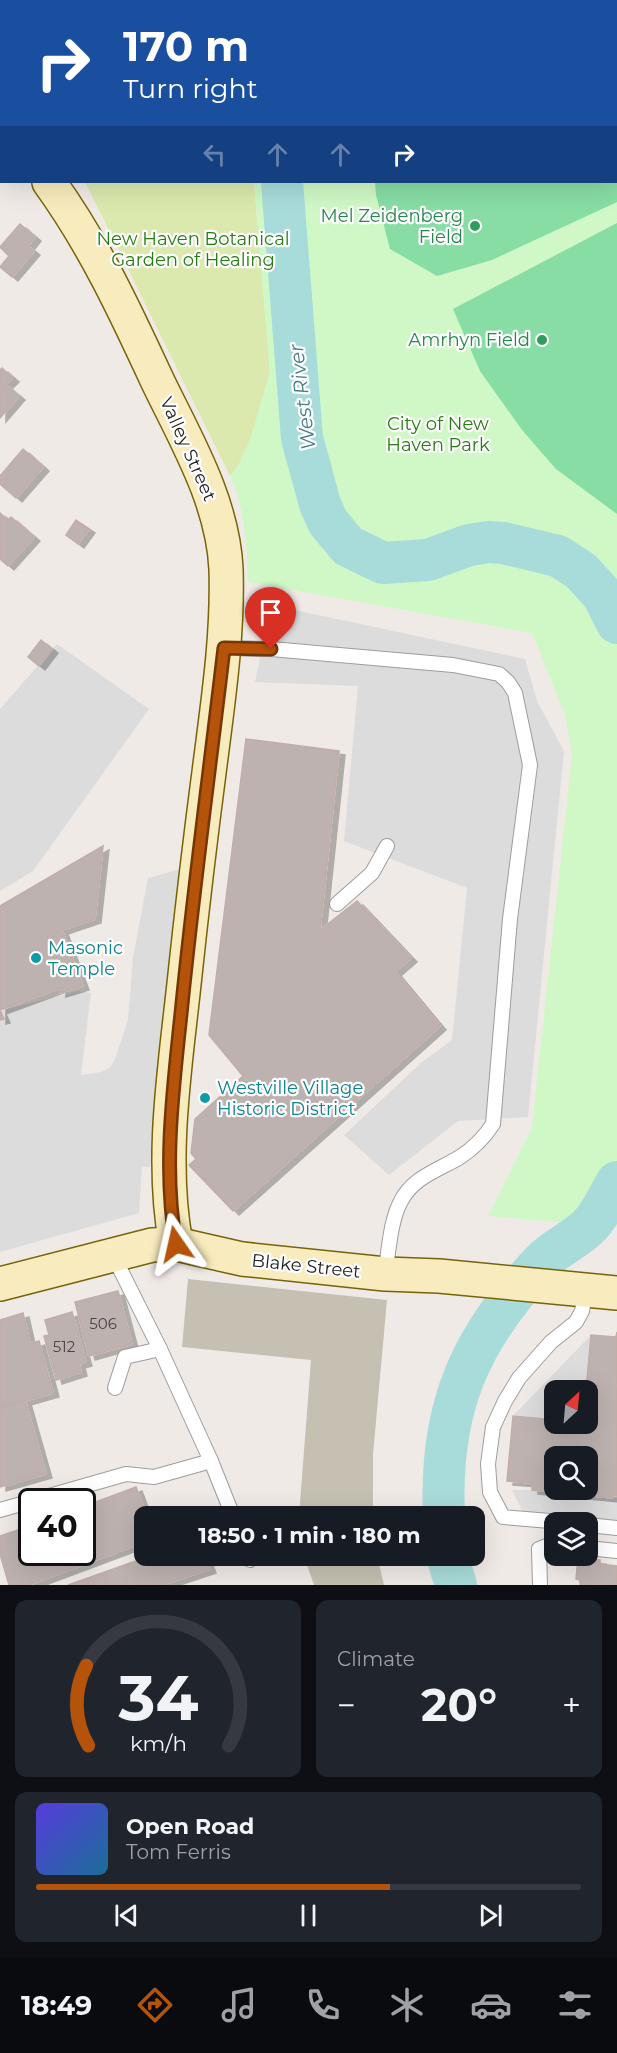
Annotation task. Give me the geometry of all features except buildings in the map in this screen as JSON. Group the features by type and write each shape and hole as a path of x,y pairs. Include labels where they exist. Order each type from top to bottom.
{"street":[{"name":"Valley Street","path":"51,183 93,251 195,458 215,510 224,548 226,568 224,648 177,1049 169,1180 170,1213 176,1244"},
{"name":"Blake Street","path":"0,1284 152,1245 176,1244 242,1259 385,1274 439,1276 588,1290"}],"lane":[{"path":"224,648 271,649 471,668 499,674 515,693 530,765 510,919 493,1124 484,1138 460,1156 431,1171 409,1188 400,1202 395,1217 385,1274"},
{"path":"336,904 372,873 387,846"},
{"path":"113,1255 160,1349 229,1506"},
{"path":"544,1520 503,1517 490,1492 488,1464 493,1426 519,1378 551,1342 576,1322 588,1290"},
{"path":"115,1388 125,1357 160,1349"},
{"path":"0,1510 126,1474 154,1477 211,1461"},
{"path":"598,1526 617,1528"},
{"path":"540,1585 539,1549 544,1547"},
{"path":"598,1549 617,1551"}],"shaded area":[{"path":"271,605 525,659 537,701 564,751 528,1117 458,1121 389,1175 344,1135 422,1062 452,1040 467,888 344,841 358,686 255,682"},
{"path":"57,644 149,709 33,871 0,891 0,709"},
{"path":"181,869 167,984 150,1167 142,1167 139,1213 0,1252 0,1011 78,991 91,993 81,1075 110,1068 128,1020 133,958 148,878"},
{"path":"188,1279 387,1300 373,1454 373,1506 300,1506 311,1360 182,1347"},
{"path":"591,1335 587,1380 548,1380"},
{"path":"544,1384 544,1419 513,1416"},
{"path":"512,1490 544,1491 544,1500 598,1500 598,1496 617,1498 617,1528 598,1524 598,1512 544,1512 544,1520 526,1519"},
{"path":"307,1566 379,1566 384,1585 314,1585"}],"green space":[{"name":"New Haven Botanical Garden of Healing","path":"85,183 254,183 270,372 251,438 237,468 230,476"},
{"name":"City of New Haven Park","path":"254,183 617,183 617,1227 488,1216 532,1127 572,755 565,715 532,633 248,582 242,515 230,476 237,468 251,438 270,372"},
{"name":"Mel Zeidenberg Field","path":"375,183 617,183 617,202 492,260 437,276 390,249"},
{"name":"Amrhyn Field","path":"617,223 617,514 556,469 522,430 480,371 453,309"}],"waterway":[{"name":"West River","path":"282,183 302,438 320,504 328,522 348,546 383,563 428,560 469,545 488,542 503,543 558,556 581,571 603,595 617,623"},
{"name":"West River","path":"444,1506 447,1442 454,1409 464,1378 478,1348 517,1290 543,1261 594,1221 617,1182"},
{"name":"West River","path":"450,1566 456,1585"}],"place":[{"name":"Mel Zeidenberg Field","path":"475,226"},
{"name":"Amrhyn Field","path":"542,340"},
{"name":"Masonic Temple","path":"36,958"},
{"name":"Westville Village Historic District","path":"205,1098"}],"route":[{"path":"176,1244 170,1213 169,1180 177,1049 192,904 224,648 271,649"}]}
